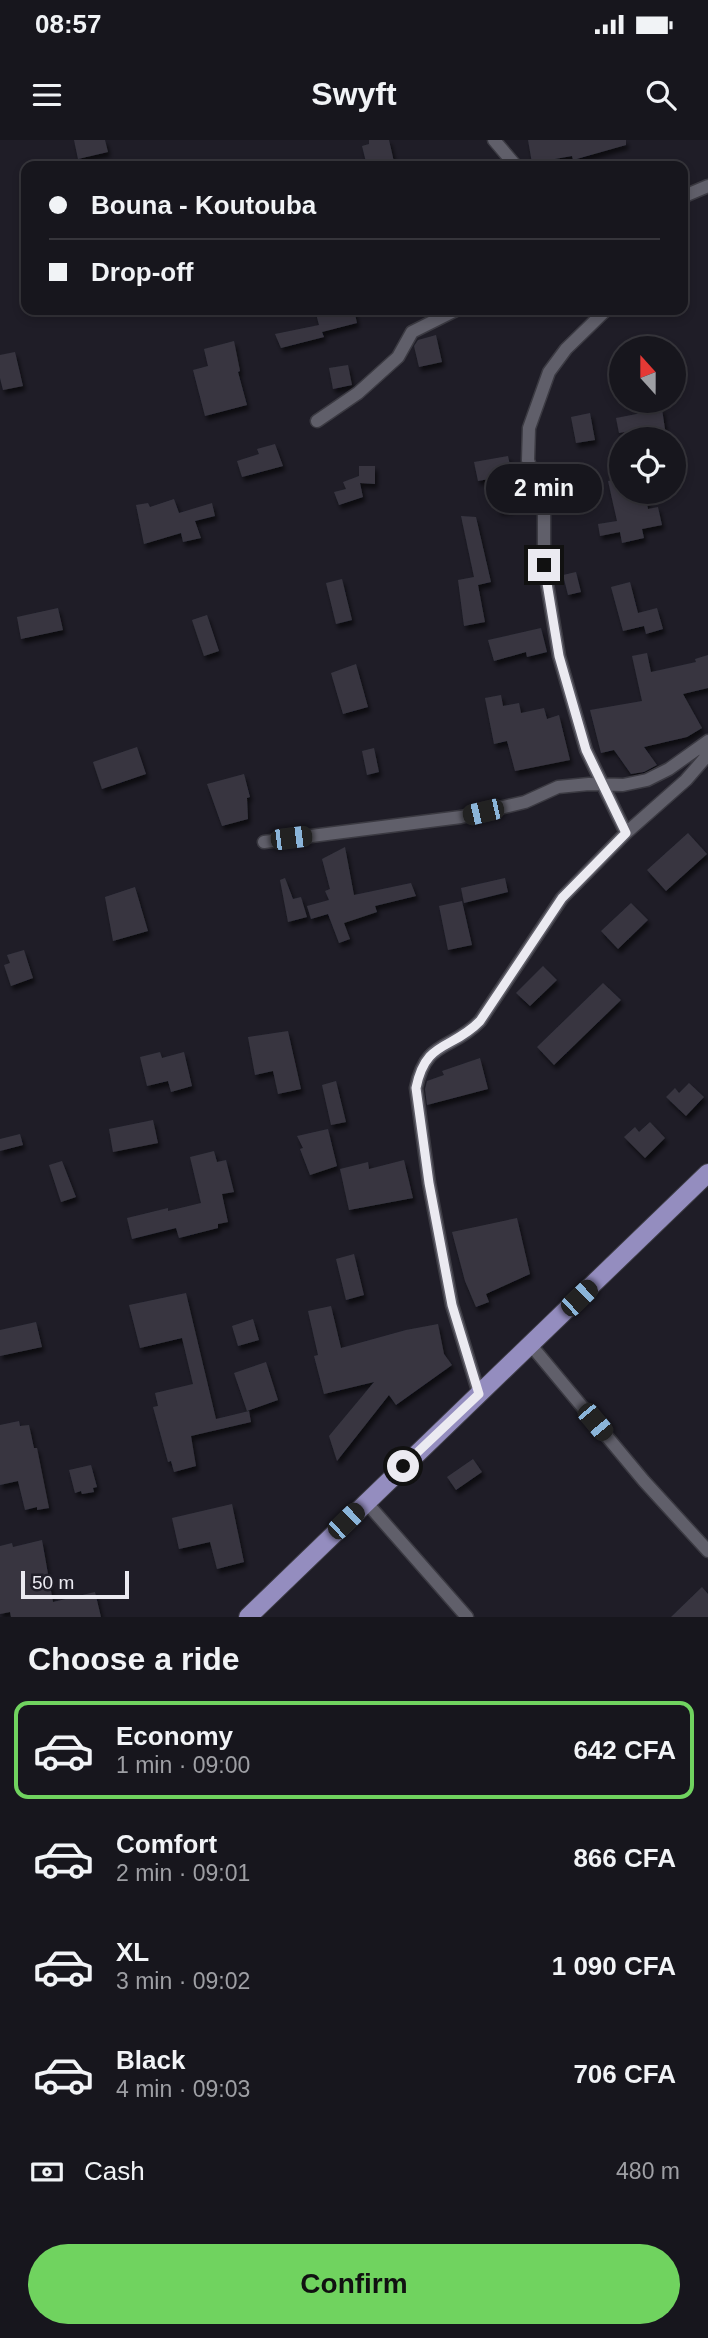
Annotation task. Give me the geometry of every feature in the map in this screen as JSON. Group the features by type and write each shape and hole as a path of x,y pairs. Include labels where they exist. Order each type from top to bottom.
{"main road":[{"path":"248,1617 708,1173"}],"street":[{"path":"494,140 512,161"},
{"path":"688,195 708,187"},
{"path":"317,421 358,393 398,357 412,332 446,315"},
{"path":"601,315 566,349 550,372 529,428 528,460 544,510 544,565 559,656 586,750 626,833"},
{"path":"264,842 461,817 526,802 558,787 623,785 647,780 669,769 708,742"},
{"path":"479,1394 452,1305 429,1183 416,1088 419,1074 434,1050 467,1035 480,1021 562,898 626,833 686,780 705,758 708,742"},
{"path":"530,1344 644,1481 708,1551"},
{"path":"366,1502 467,1617"}],"building":[{"path":"74,140 105,140 108,152 78,159"},
{"path":"369,140 389,140 394,161 366,161 362,146 369,144"},
{"path":"528,140 626,140 626,145 573,160 572,156 532,161"},
{"path":"316,315 355,315 357,323 322,332 324,337 281,348 275,334 319,325"},
{"path":"436,335 442,362 419,367 414,346 418,340"},
{"path":"234,341 240,371 238,372 247,405 205,416 193,370 208,366 204,349"},
{"path":"15,352 23,386 3,390 0,355"},
{"path":"348,365 352,385 333,389 329,368"},
{"path":"590,413 595,440 576,443 571,417"},
{"path":"642,413 663,413 665,427 618,427 616,418"},
{"path":"275,444 283,466 242,477 237,461 259,454 257,449"},
{"path":"508,456 512,475 507,476 511,509 499,511 495,478 478,481 474,462"},
{"path":"359,466 375,466 375,484 360,483 363,497 339,505 334,492 346,489 343,482 359,476"},
{"path":"174,499 179,513 212,503 215,516 195,521 201,538 183,542 181,533 144,544 136,505 148,503 150,507"},
{"path":"613,504 647,504 648,509 658,507 662,525 642,529 644,538 622,543 620,532 600,536 598,524 617,521"},
{"path":"461,516 476,517 491,582 478,585 485,622 464,626 458,580 474,577"},
{"path":"576,572 581,592 568,595 563,575"},
{"path":"342,579 352,620 336,624 326,583"},
{"path":"630,582 638,613 657,608 663,629 646,634 644,626 623,631 611,587"},
{"path":"58,608 63,630 21,639 17,617"},
{"path":"207,615 219,651 204,656 192,620"},
{"path":"541,628 547,652 527,657 526,652 494,661 488,640"},
{"path":"647,653 651,672 696,662 695,659 708,655 708,688 683,694 702,728 687,737 644,747 657,765 644,772 631,774 614,750 601,753 590,710 642,701 632,656"},
{"path":"356,664 368,707 343,714 331,673"},
{"path":"501,695 503,706 519,703 521,713 544,708 547,719 559,715 570,760 515,771 507,741 494,744 485,698"},
{"path":"137,747 146,774 102,789 93,762"},
{"path":"374,748 379,772 367,775 362,751"},
{"path":"244,774 250,797 247,798 248,819 222,826 207,784"},
{"path":"688,833 707,854 666,891 647,870"},
{"path":"345,847 354,895 411,883 416,896 375,906 377,912 344,923 350,939 339,943 328,914 311,919 307,906 329,900 325,891 330,889 322,859"},
{"path":"285,878 293,899 301,897 307,917 288,922 280,880"},
{"path":"505,878 508,892 464,903 461,888"},
{"path":"135,887 148,931 113,941 105,897"},
{"path":"462,901 472,945 448,950 439,906"},
{"path":"631,903 648,920 618,949 601,931"},
{"path":"24,950 33,978 11,986 4,965 10,963 7,955"},
{"path":"543,966 557,980 530,1006 516,993"},
{"path":"603,983 621,1000 554,1065 537,1047"},
{"path":"288,1031 301,1089 278,1094 273,1071 255,1075 248,1037"},
{"path":"160,1052 162,1058 184,1052 192,1086 171,1092 168,1081 147,1086 140,1057"},
{"path":"480,1058 488,1089 427,1105 427,1081 444,1075 442,1071"},
{"path":"336,1081 346,1122 331,1125 322,1085"},
{"path":"689,1083 704,1097 686,1116 666,1097 675,1088 679,1093"},
{"path":"153,1120 158,1143 113,1152 109,1129"},
{"path":"650,1122 665,1138 645,1158 624,1137 635,1127 639,1132"},
{"path":"328,1129 337,1166 310,1175 297,1136"},
{"path":"20,1134 23,1145 0,1151 0,1139"},
{"path":"214,1151 217,1162 226,1160 234,1192 222,1194 228,1222 218,1224 218,1228 179,1238 176,1228 132,1239 127,1218 201,1203 190,1157"},
{"path":"404,1160 413,1198 349,1210 340,1169 368,1162 369,1169"},
{"path":"62,1161 76,1197 61,1202 49,1165"},
{"path":"517,1218 530,1274 486,1294 489,1302 476,1307 465,1281 452,1232"},
{"path":"354,1254 364,1295 346,1300 336,1259"},
{"path":"186,1293 216,1419 249,1411 251,1422 191,1436 196,1466 174,1472 171,1461 168,1462 153,1407 158,1406 155,1393 193,1384 182,1338 140,1348 129,1305"},
{"path":"331,1306 341,1348 438,1324 444,1354 452,1365 396,1405 389,1395 337,1461 329,1436 374,1382 324,1394 314,1356 318,1355 308,1311"},
{"path":"253,1319 259,1340 238,1346 232,1326"},
{"path":"36,1322 42,1347 0,1356 0,1330"},
{"path":"266,1362 278,1400 247,1411 234,1373"},
{"path":"19,1421 20,1426 29,1425 34,1448 37,1448 49,1508 25,1510 18,1481 0,1485 0,1425"},
{"path":"473,1459 482,1472 456,1490 447,1477"},
{"path":"91,1465 97,1487 93,1488 94,1492 75,1493 69,1470"},
{"path":"232,1504 244,1562 217,1569 210,1542 179,1549 172,1518"},
{"path":"42,1540 53,1602 95,1592 101,1617 11,1617 10,1612 0,1614 0,1546 12,1543 13,1547"},
{"path":"702,1587 708,1594 708,1617 671,1617"}],"route":[{"path":"403,1466 479,1394 452,1305 429,1183 416,1088 419,1074 434,1050 467,1035 480,1021 562,898 626,833 586,750 559,656 544,565"}]}
